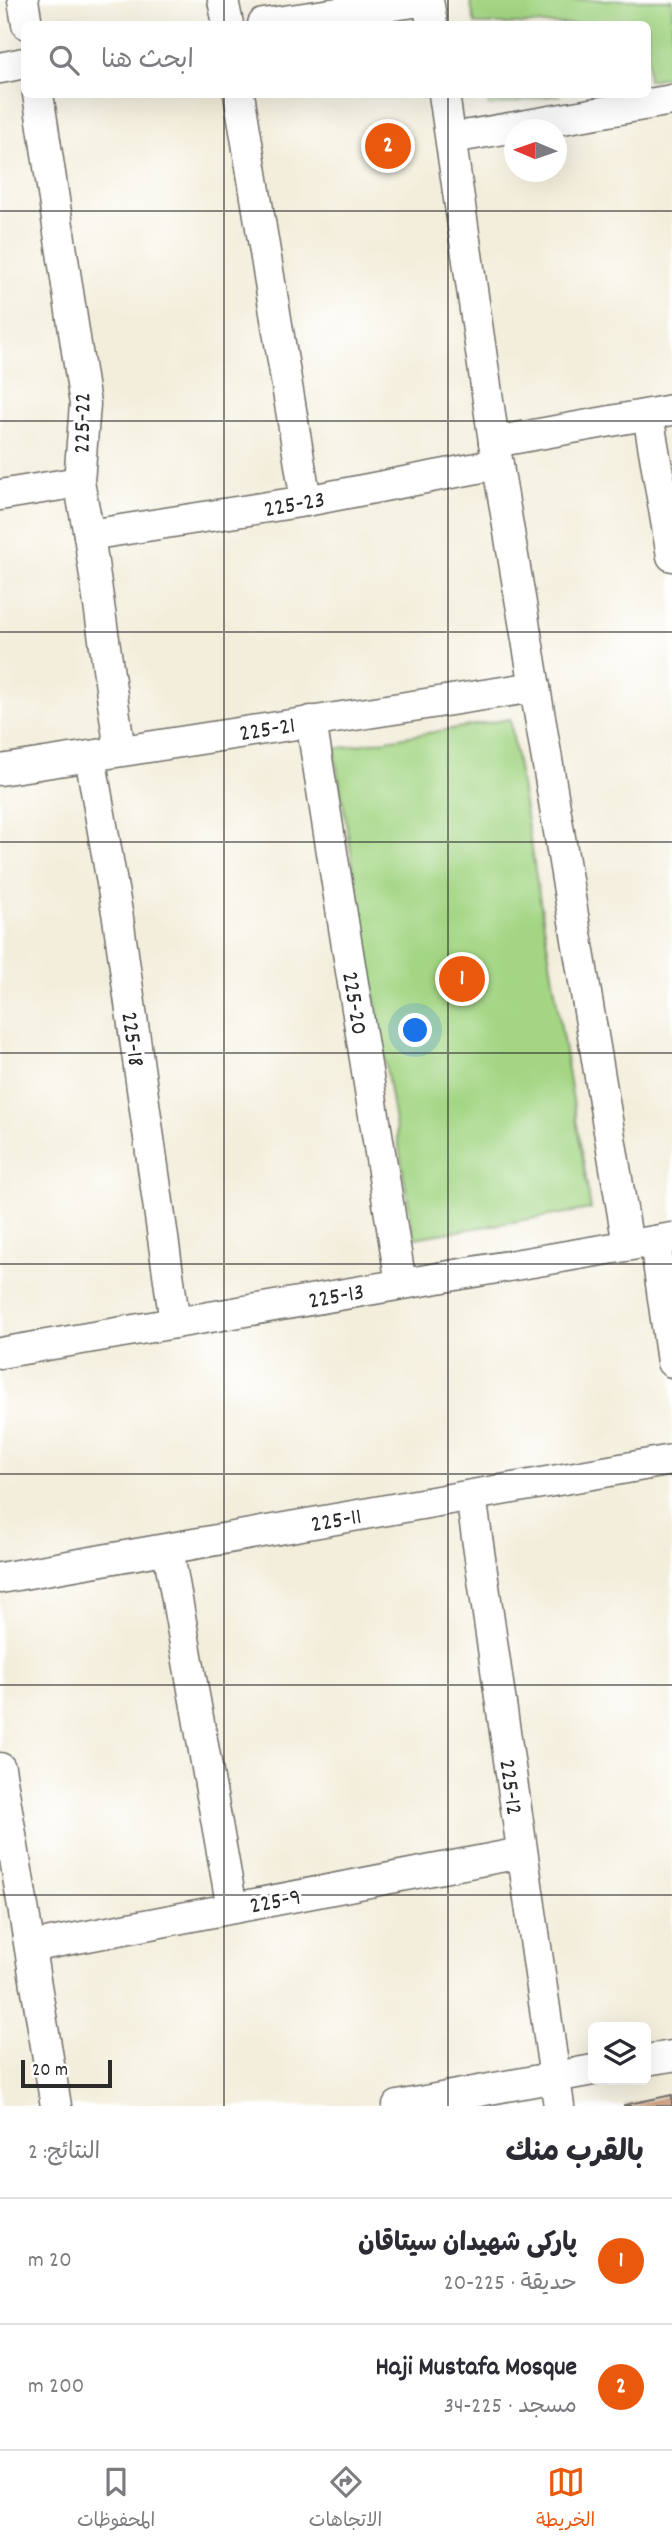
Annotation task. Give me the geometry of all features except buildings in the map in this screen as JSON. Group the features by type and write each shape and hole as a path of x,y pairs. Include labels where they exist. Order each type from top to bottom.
{"street":[{"path":"23,0 26,21"},
{"path":"223,0 227,21"},
{"path":"284,21 428,0 432,21"},
{"path":"0,68 21,64"},
{"name":"225-22","path":"39,98 85,404 79,482 120,751"},
{"path":"240,98 306,501"},
{"path":"445,98 496,453 535,687 652,1241 672,1362"},
{"path":"452,138 672,100"},
{"path":"660,412 672,556"},
{"name":"225-23","path":"89,535 306,501 660,412"},
{"path":"0,495 79,482"},
{"name":"225-21","path":"0,770 535,687"},
{"name":"225-20","path":"311,722 401,1284"},
{"name":"225-18","path":"90,756 118,918 175,1323"},
{"name":"225-13","path":"0,1353 652,1241"},
{"name":"225-11","path":"0,1578 672,1460"},
{"name":"225-12","path":"471,1496 557,2092"},
{"path":"168,1549 232,1908"},
{"path":"0,1768 56,2106"},
{"name":"225-9","path":"30,1947 521,1853"},
{"path":"651,2059 672,2056"},
{"path":"398,2106 557,2092 588,2073"}],"green space":[{"path":"470,0 672,0 672,76 651,80 651,21 474,21"},
{"path":"487,98 541,98 489,106"},
{"path":"510,719 591,1209 414,1238 334,749"}],"place":[{"name":"Haji Mustafa Mosque","path":"388,146"},
{"name":"پارکی شهیدان سیتاقان","path":"462,979"}]}
